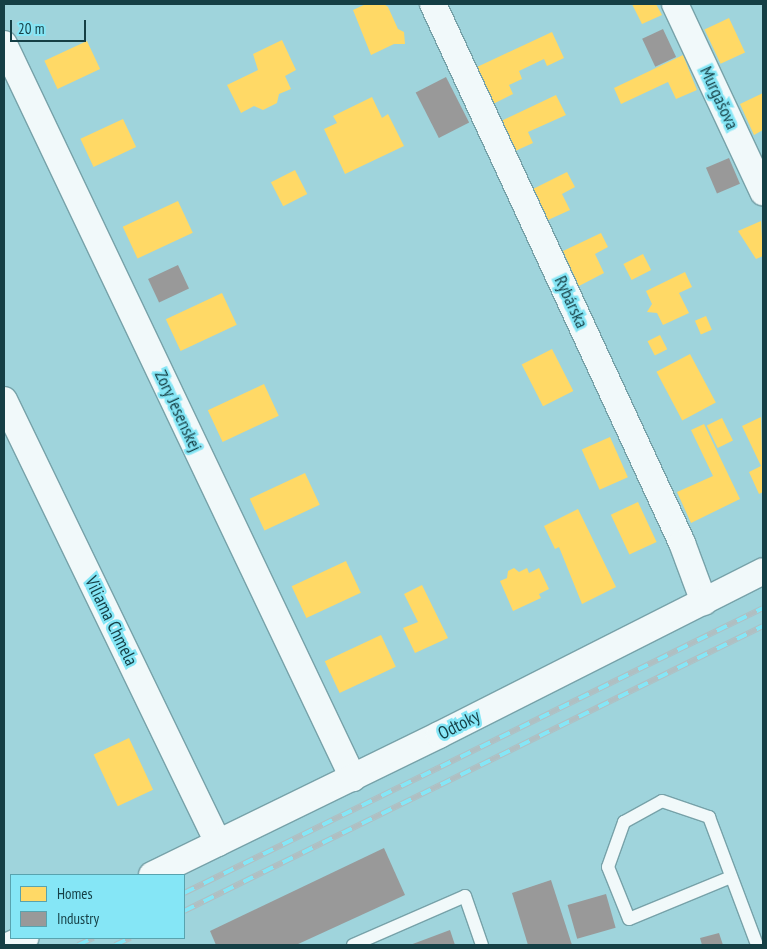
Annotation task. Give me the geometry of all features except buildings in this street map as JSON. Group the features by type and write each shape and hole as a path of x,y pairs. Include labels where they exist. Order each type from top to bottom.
{"street":[{"name":"Rybárska","path":"433,4 682,543 704,602"},
{"name":"Murgašova","path":"675,4 763,192"},
{"name":"Zory Jesenskej","path":"4,44 353,778"},
{"name":"Viliama Chmela","path":"4,400 218,843"},
{"name":"Odtoky","path":"154,874 353,778 763,572"},
{"path":"10,945 23,939"}],"lane":[{"path":"732,877 629,919 608,867 624,822 662,801 709,817 732,877 757,945"},
{"path":"353,945 466,896 482,945"}],"railway":[{"path":"185,893 763,608"},
{"path":"185,911 763,626"},
{"path":"78,945 91,939"},
{"path":"115,945 128,939"}]}
